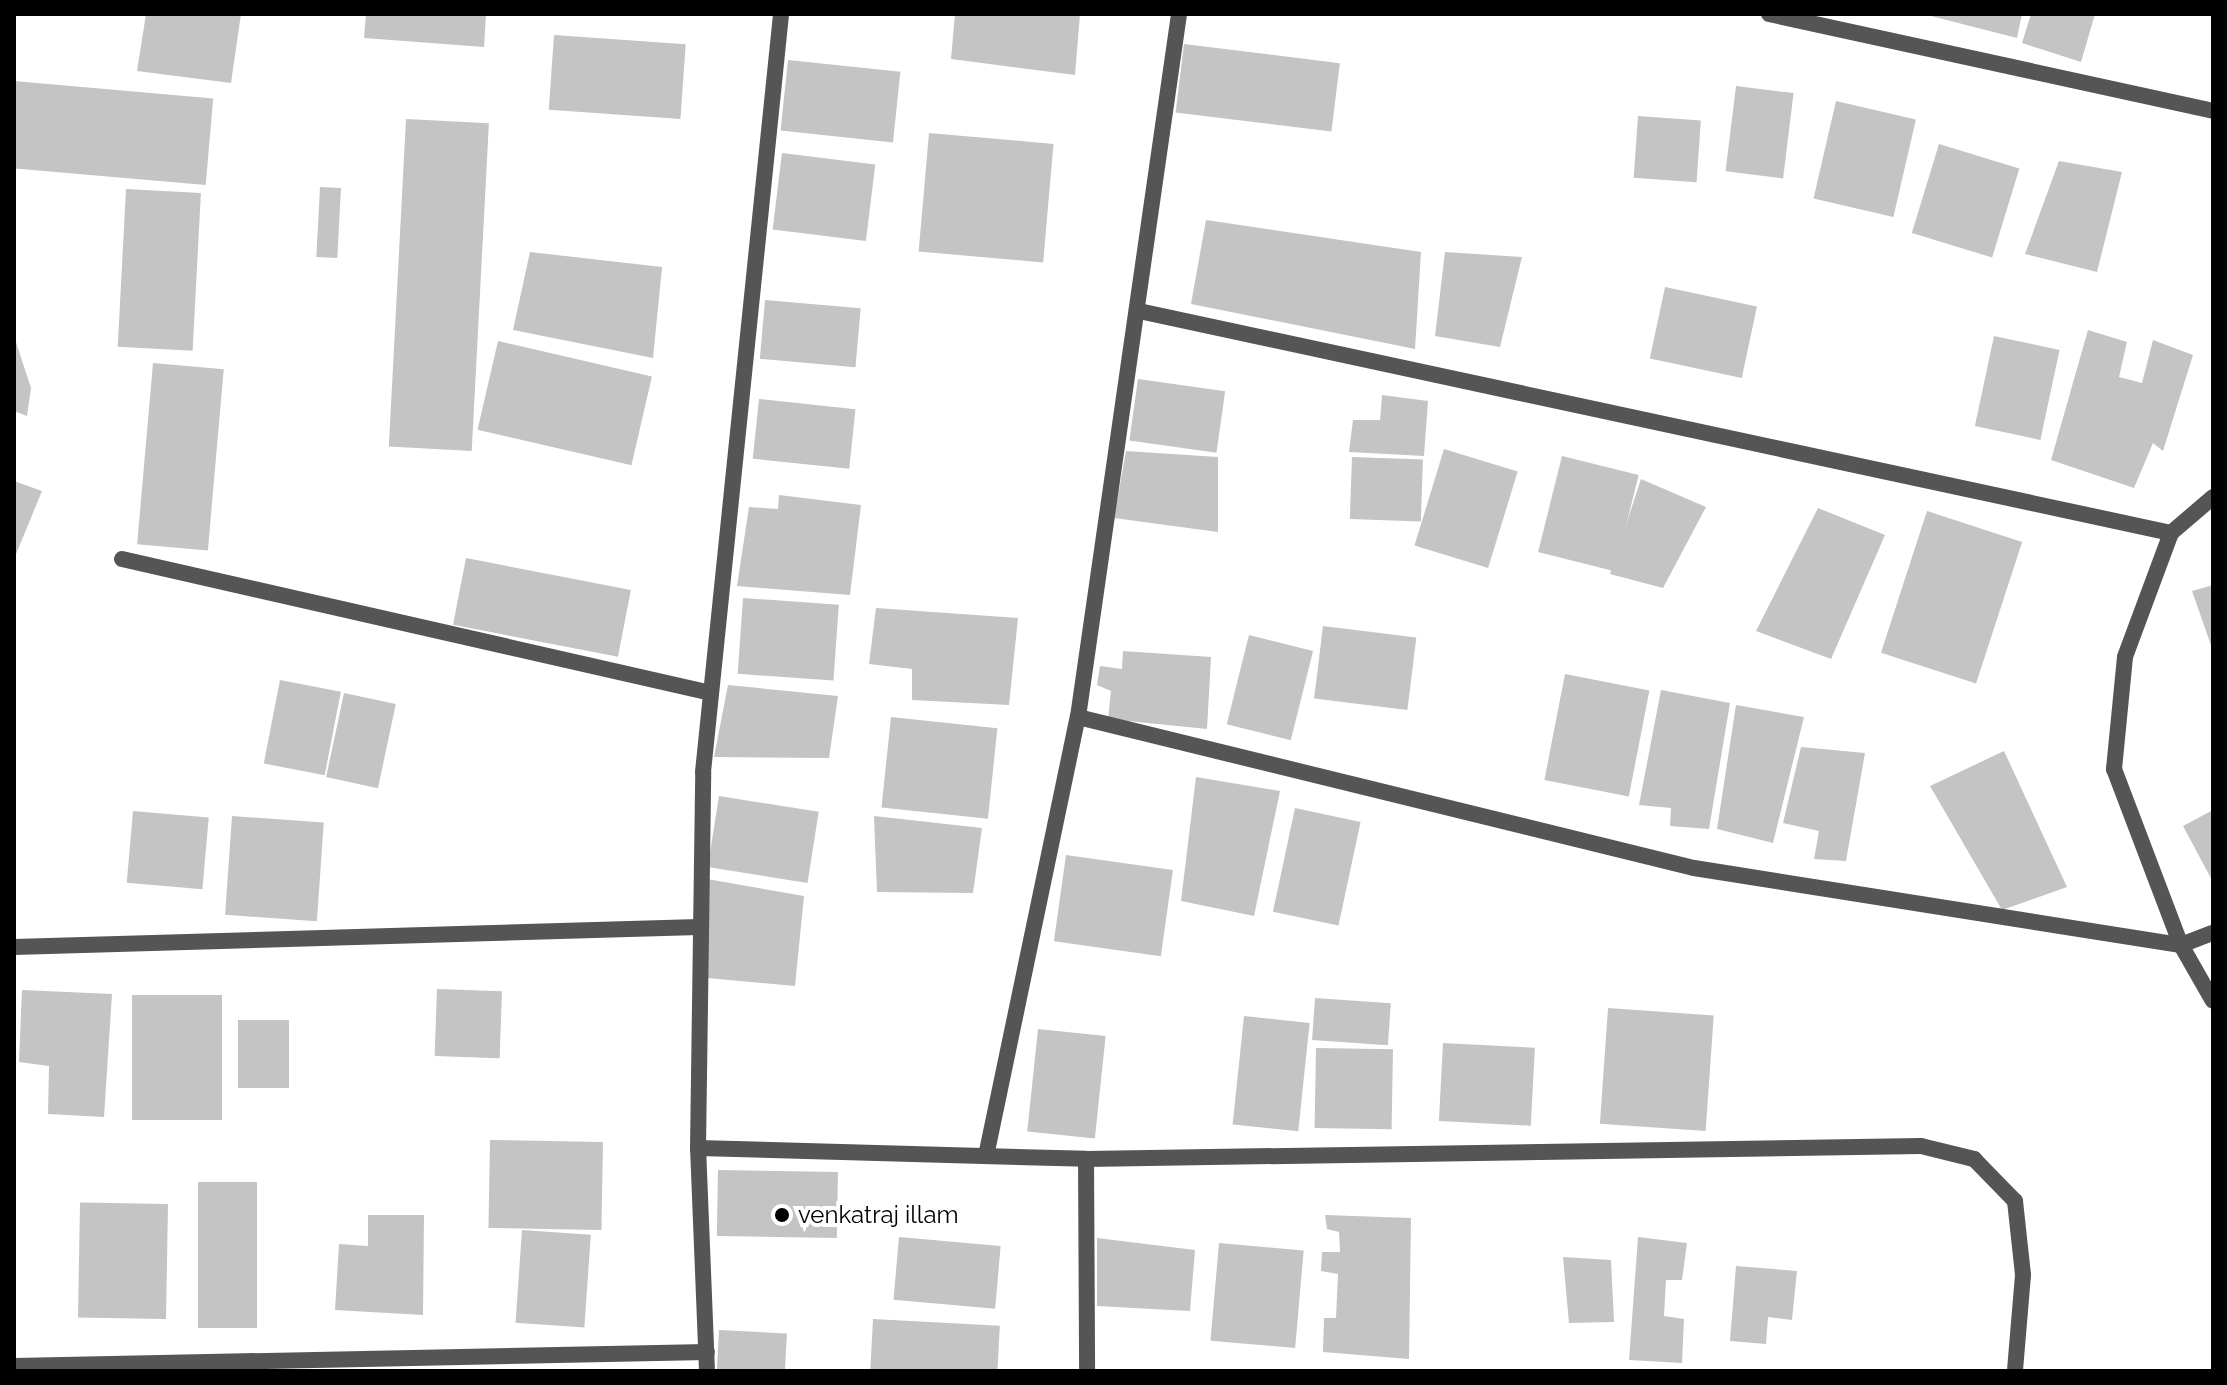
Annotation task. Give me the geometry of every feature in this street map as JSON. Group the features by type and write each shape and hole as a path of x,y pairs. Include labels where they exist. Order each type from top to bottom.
{"street":[{"path":"707,1371 698,1148 699,927 711,693 781,14"},
{"path":"986,1156 1078,717 1139,311 1179,14"},
{"path":"1769,14 2213,111"},
{"path":"1139,311 2171,533"},
{"path":"2213,497 2171,533 2125,657 2114,769 2181,945 2213,1001"},
{"path":"122,559 711,693"},
{"path":"1078,717 1694,868 2181,945 2213,933"},
{"path":"14,947 699,927"},
{"path":"698,1148 1086,1159 1921,1146 1974,1159 2015,1201 2023,1275 2015,1371"},
{"path":"1086,1159 1087,1371"},
{"path":"14,1366 707,1352"}],"building":[{"path":"146,14 241,14 231,83 137,71"},
{"path":"366,14 486,14 484,47 364,38"},
{"path":"955,14 1080,14 1075,75 951,59"},
{"path":"1923,14 2022,14 2017,38"},
{"path":"2031,14 2095,14 2081,62 2022,43"},
{"path":"554,35 686,44 680,119 549,110"},
{"path":"1184,44 1340,63 1331,132 1176,112"},
{"path":"788,60 900,72 893,142 781,131"},
{"path":"14,81 213,98 206,185 14,168"},
{"path":"1736,86 1794,93 1783,178 1726,171"},
{"path":"1836,101 1916,119 1893,217 1814,198"},
{"path":"1638,116 1701,120 1697,182 1634,178"},
{"path":"406,119 489,123 472,451 389,447"},
{"path":"929,133 1054,144 1043,262 919,252"},
{"path":"1939,144 2019,169 1992,257 1912,233"},
{"path":"782,153 875,164 866,241 773,229"},
{"path":"2059,161 2122,172 2097,272 2025,254"},
{"path":"320,187 341,188 337,258 316,257"},
{"path":"126,189 201,193 193,351 118,347"},
{"path":"1206,220 1421,252 1415,349 1191,304"},
{"path":"530,252 662,267 653,358 513,330"},
{"path":"1445,252 1522,257 1500,347 1435,336"},
{"path":"1665,287 1757,307 1742,378 1650,358"},
{"path":"765,300 861,308 855,367 760,359"},
{"path":"2088,330 2127,342 2119,377 2142,383 2153,340 2193,355 2163,451 2153,443 2134,488 2051,460"},
{"path":"14,336 31,388 27,416 14,411"},
{"path":"1994,336 2060,350 2040,440 1975,426"},
{"path":"498,341 652,377 631,465 478,430"},
{"path":"153,363 224,369 208,550 137,544"},
{"path":"1138,379 1225,391 1217,453 1129,440"},
{"path":"1382,395 1428,401 1424,456 1349,452 1353,420 1380,420"},
{"path":"759,399 855,409 849,469 753,459"},
{"path":"1444,449 1518,472 1488,568 1414,546"},
{"path":"1126,451 1218,457 1218,532 1114,518"},
{"path":"1562,456 1639,475 1615,571 1538,552"},
{"path":"1352,457 1423,459 1421,521 1350,519"},
{"path":"1641,479 1706,507 1663,588 1610,574"},
{"path":"14,481 42,491 14,559"},
{"path":"779,495 861,505 850,595 737,586 749,507 778,509"},
{"path":"1818,508 1885,535 1831,659 1756,631"},
{"path":"1927,511 2022,542 1976,684 1881,653"},
{"path":"466,558 631,590 618,657 453,625"},
{"path":"2213,585 2213,651 2192,591"},
{"path":"743,598 839,605 833,681 738,674"},
{"path":"876,608 1018,618 1009,705 912,700 912,669 869,664"},
{"path":"1323,626 1416,637 1407,710 1314,698"},
{"path":"1249,635 1313,651 1291,740 1227,724"},
{"path":"1123,651 1211,657 1207,729 1108,719 1111,691 1097,685 1100,666 1122,669"},
{"path":"1565,674 1649,690 1629,796 1544,780"},
{"path":"280,680 341,692 325,775 264,763"},
{"path":"728,685 838,696 829,758 714,757"},
{"path":"1661,690 1730,703 1709,829 1670,826 1671,808 1639,805"},
{"path":"344,693 396,704 378,788 326,777"},
{"path":"1736,705 1804,717 1773,843 1717,829"},
{"path":"891,717 997,728 988,819 881,808"},
{"path":"1801,747 1865,753 1846,861 1814,859 1819,831 1783,823"},
{"path":"2004,751 2067,887 2002,910 1930,786"},
{"path":"1196,777 1280,791 1254,916 1181,901"},
{"path":"719,796 819,812 807,883 708,867"},
{"path":"1295,808 1361,822 1338,926 1273,912"},
{"path":"2213,810 2213,882 2183,826"},
{"path":"133,811 209,818 202,889 127,883"},
{"path":"232,816 324,822 317,921 225,915"},
{"path":"874,816 982,828 973,893 877,892"},
{"path":"1066,855 1173,870 1161,956 1054,941"},
{"path":"707,879 804,896 795,986 707,978"},
{"path":"437,989 502,991 500,1058 435,1056"},
{"path":"22,990 112,994 104,1117 48,1114 49,1066 19,1062"},
{"path":"132,995 222,995 222,1120 132,1120"},
{"path":"1315,998 1391,1003 1388,1045 1312,1040"},
{"path":"1608,1008 1714,1015 1706,1131 1600,1124"},
{"path":"1244,1016 1310,1023 1298,1131 1233,1124"},
{"path":"238,1020 289,1020 289,1088 238,1088"},
{"path":"1038,1029 1106,1036 1095,1139 1027,1131"},
{"path":"1443,1043 1535,1048 1531,1126 1439,1121"},
{"path":"1316,1048 1393,1049 1392,1129 1315,1128"},
{"path":"490,1140 603,1142 601,1230 488,1228"},
{"name":"venkatraj illam","path":"718,1170 838,1172 837,1238 717,1236"},
{"path":"198,1182 257,1182 257,1328 198,1328"},
{"path":"80,1202 168,1204 166,1319 78,1317"},
{"path":"368,1215 424,1215 423,1315 335,1310 339,1244 368,1246"},
{"path":"1325,1215 1411,1218 1409,1359 1323,1352 1324,1318 1336,1318 1338,1274 1321,1271 1322,1252 1340,1252 1339,1232 1327,1229"},
{"path":"522,1230 591,1235 584,1328 516,1323"},
{"path":"899,1237 1001,1246 995,1309 894,1300"},
{"path":"1638,1237 1687,1243 1682,1280 1666,1280 1664,1316 1684,1319 1682,1363 1629,1360"},
{"path":"1097,1238 1195,1250 1190,1311 1097,1306"},
{"path":"1219,1243 1304,1250 1295,1348 1210,1341"},
{"path":"1563,1257 1611,1260 1614,1322 1569,1323"},
{"path":"1736,1266 1797,1271 1792,1320 1768,1317 1766,1344 1730,1341"},
{"path":"873,1319 1000,1326 997,1371 870,1371"},
{"path":"719,1330 787,1334 785,1371 717,1371"}],"place":[{"name":"venkatraj illam","path":"782,1215"}]}
